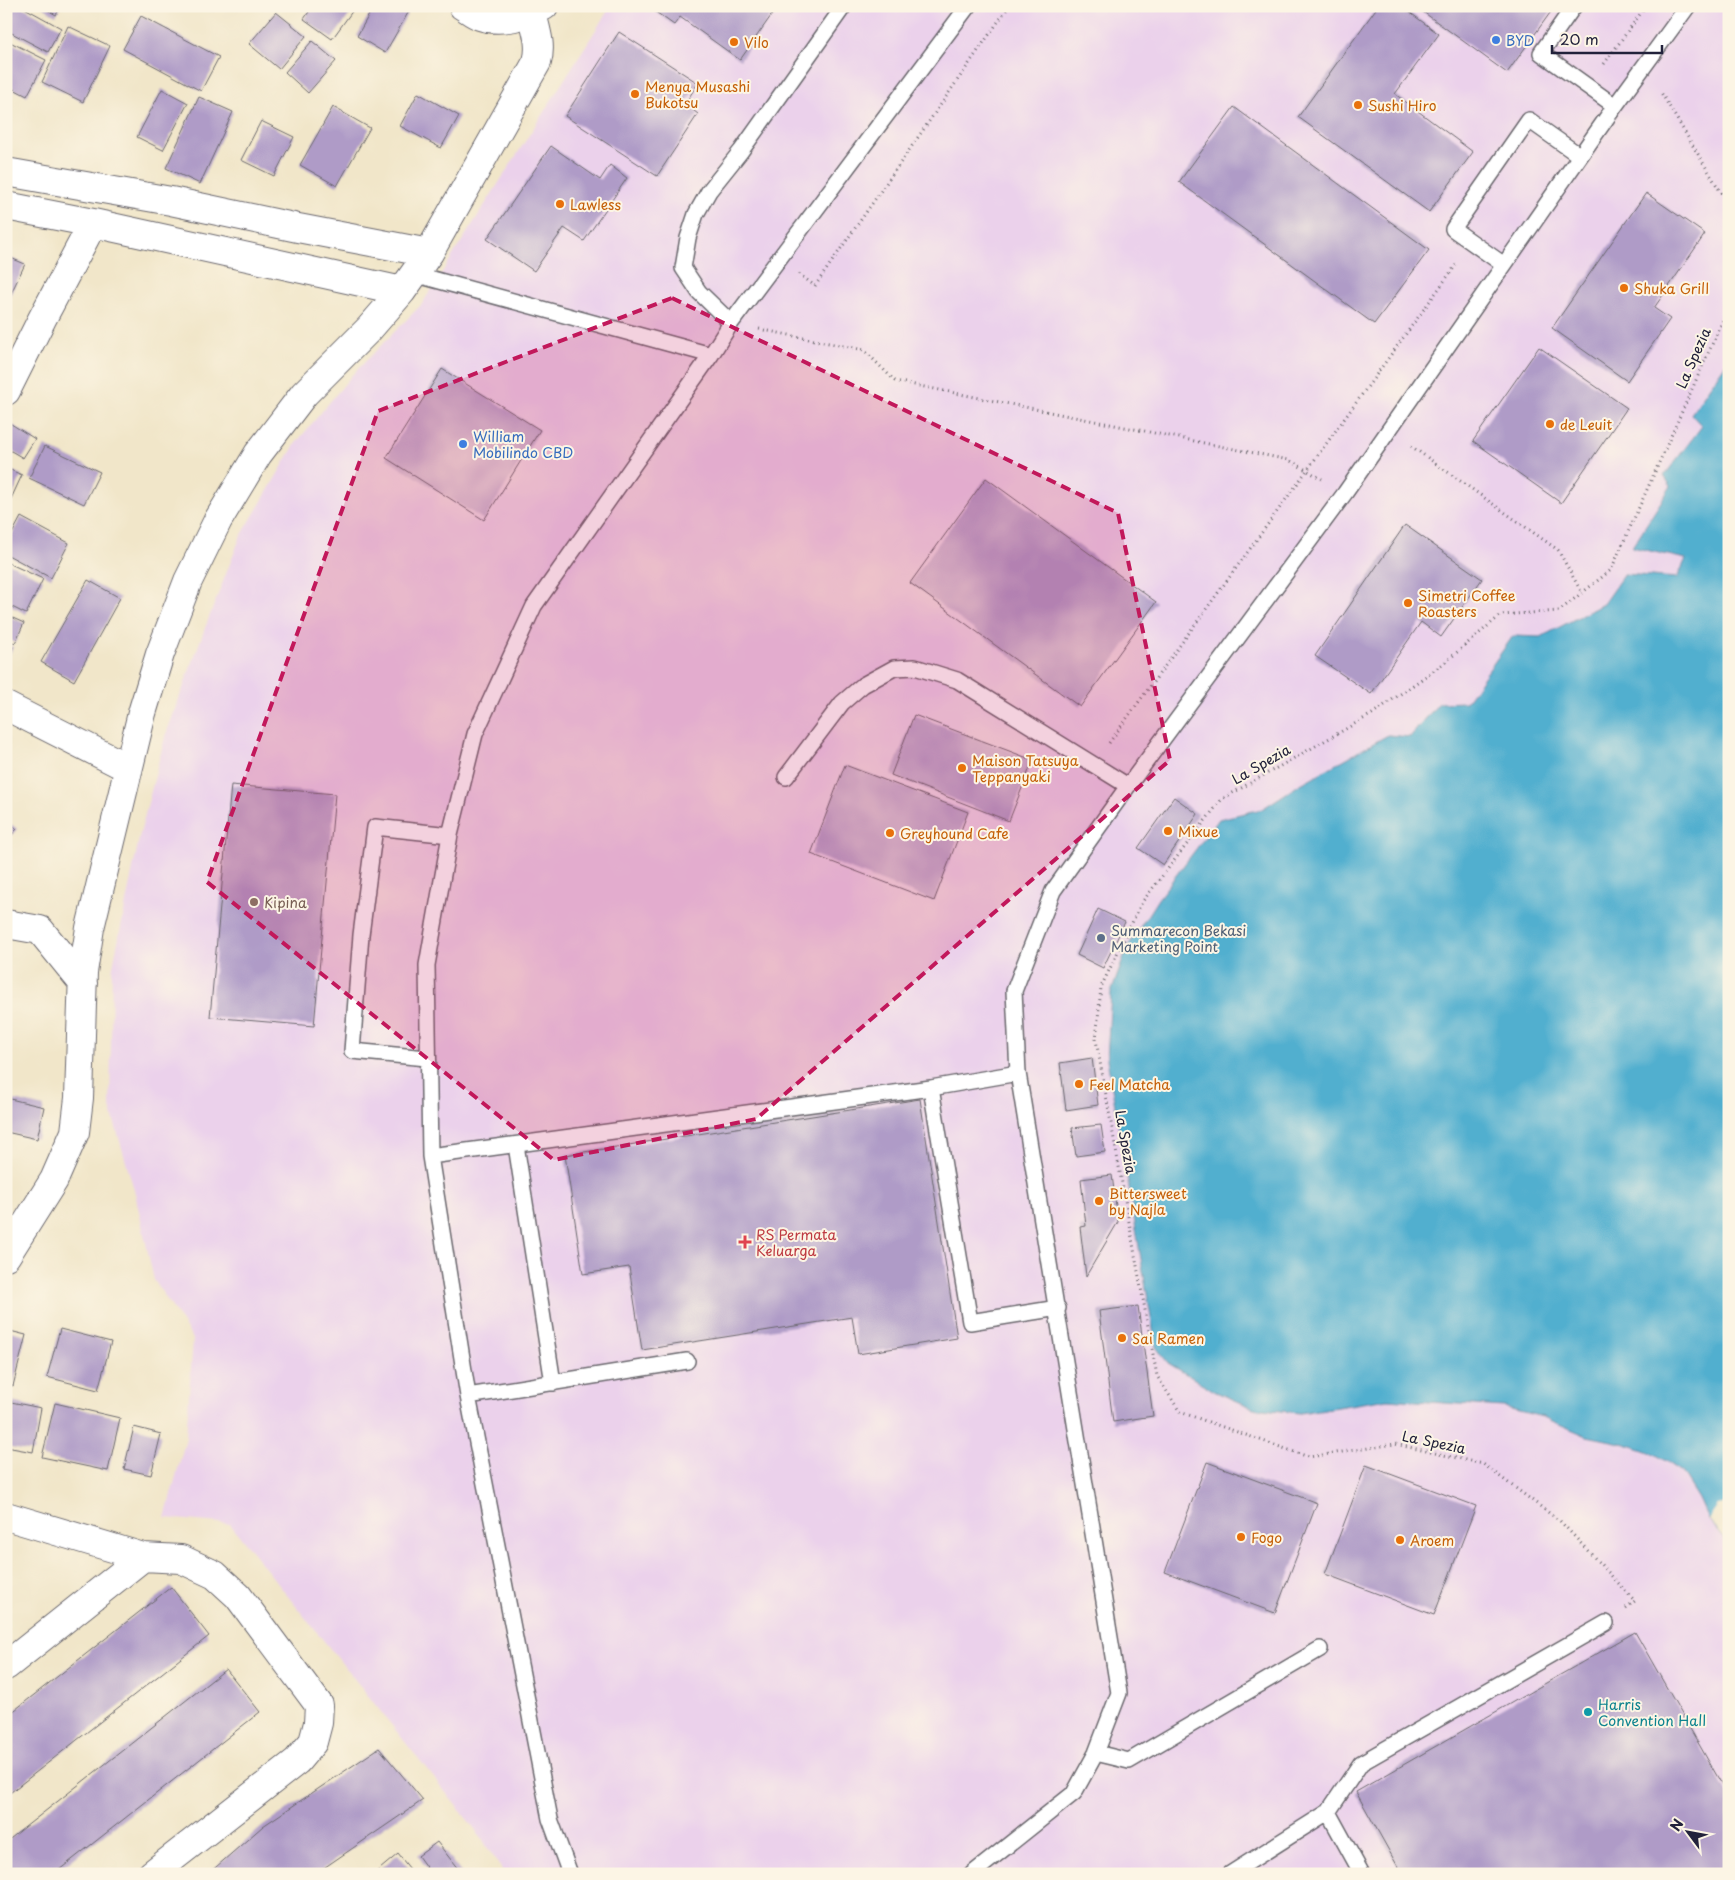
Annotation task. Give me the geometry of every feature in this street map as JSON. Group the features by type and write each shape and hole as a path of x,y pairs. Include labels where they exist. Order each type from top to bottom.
{"street":[{"path":"6,1256 54,1180 75,1132 79,1098 83,983 90,928 128,768 160,654 188,581 218,520 258,454 304,394 369,329 415,272 537,62 540,53 538,10 510,19 481,16 463,6"},
{"path":"6,172 171,201 298,228 415,272"},
{"path":"6,206 93,223 415,272"},
{"path":"6,392 93,223"},
{"path":"6,706 128,768"},
{"path":"6,924 40,930 83,983"},
{"path":"6,1516 143,1557 181,1559 215,1575 238,1596 319,1705 318,1723 313,1742 297,1761 152,1874"},
{"path":"6,1666 143,1557"}],"lane":[{"path":"731,323 699,292 682,268 696,214 709,191 741,151 844,6"},
{"path":"570,1874 550,1819 468,1396 430,1156 427,965 450,835 475,734 534,606 711,355 731,323 780,260 968,6"},
{"path":"1574,6 1541,53 1615,106"},
{"path":"972,1874 1074,1793 1096,1753 1119,1693 1058,1308 1018,1073 1014,991 1053,891 1128,786 1346,493 1615,106 1688,6"},
{"path":"1504,265 1453,228 1529,120 1580,156"},
{"path":"415,272 711,355"},
{"path":"786,777 842,703 863,685 894,668 915,667 957,680 1128,786"},
{"path":"428,1058 352,1051 362,934 375,827 450,835"},
{"path":"430,1156 931,1088 1018,1073"},
{"path":"931,1088 970,1322 1058,1308"},
{"path":"516,1144 553,1383"},
{"path":"468,1396 687,1362"},
{"path":"1230,1874 1328,1812 1361,1763 1606,1623"},
{"path":"1096,1753 1129,1761 1320,1649"},
{"path":"1328,1812 1362,1874"}],"path":[{"path":"780,260 815,286 1009,6"},
{"path":"1586,86 1611,56 1646,6"},
{"name":"La Spezia","path":"1606,1623 1635,1601 1560,1521 1483,1464 1395,1444 1310,1457 1180,1412 1157,1376 1096,1040 1101,987 1142,902 1222,799 1372,714 1443,664 1501,615 1559,611 1611,570 1727,311 1725,199 1645,64"},
{"path":"1094,765 1473,242"},
{"path":"731,323 864,350 895,380 1289,460 1346,493"},
{"path":"1389,431 1558,550 1582,593"}],"highlighted area":[{"path":"672,298 1118,513 1170,760 756,1119 554,1160 207,882 378,411"}],"shaded area":[{"path":"611,6 1729,6 1729,1874 505,1874 475,1829 230,1524 165,1518 186,1438 193,1339 154,1280 135,1193 110,1107 112,971 140,834 165,737 240,538 296,443 352,375 422,304"}],"water":[{"path":"1729,359 1729,1544 1708,1519 1699,1499 1682,1472 1655,1454 1626,1444 1587,1436 1543,1417 1503,1407 1387,1399 1300,1413 1254,1408 1216,1392 1168,1363 1156,1347 1107,1059 1111,993 1128,946 1158,899 1219,819 1262,809 1299,785 1388,735 1410,737 1439,703 1466,702 1513,636 1541,637 1603,604 1624,574 1677,578 1686,559 1632,547 1671,486 1664,476 1702,426 1691,414"}],"pier":[{"path":"1729,1503 1728,1543 1708,1519 1718,1505"}],"building":[{"path":"6,6 21,6 61,28 48,52 6,30"},
{"path":"41,6 61,6 56,15"},
{"path":"313,6 356,6 332,39 304,19"},
{"path":"374,6 412,6 385,53 357,36"},
{"name":"Vilo","path":"656,6 778,6 740,60 680,17 674,25 653,10"},
{"name":"Sushi Hiro","path":"1378,6 1401,6 1439,34 1395,94 1473,152 1429,212 1298,117"},
{"name":"BYD","path":"1415,6 1555,6 1507,73"},
{"path":"276,12 306,36 279,69 249,44"},
{"path":"141,16 219,57 201,91 123,49"},
{"path":"68,26 110,46 83,102 42,82"},
{"name":"Menya Musashi Bukotsu","path":"619,32 698,83 685,104 698,114 657,176 565,116"},
{"path":"6,40 46,60 27,96 6,85"},
{"path":"312,41 336,61 308,93 285,72"},
{"path":"162,89 188,103 163,150 137,137"},
{"path":"418,93 459,116 441,148 400,126"},
{"path":"199,97 233,112 200,184 166,168"},
{"path":"333,107 370,128 337,186 300,165"},
{"path":"1234,107 1429,250 1374,324 1179,182"},
{"path":"261,121 294,137 274,176 241,160"},
{"name":"Lawless","path":"551,146 600,180 610,165 627,178 584,241 564,228 534,271 487,239"},
{"name":"Shuka Grill","path":"1646,193 1705,234 1654,308 1670,319 1627,381 1552,328"},
{"path":"6,256 25,264 6,304"},
{"name":"de Leuit","path":"1539,347 1627,408 1561,503 1473,441"},
{"name":"William Mobilindo CBD","path":"442,369 540,430 484,520 386,458"},
{"path":"8,422 35,439 23,458 6,448 6,425"},
{"path":"45,446 100,472 84,504 29,478"},
{"path":"6,468 22,475 10,501 6,499"},
{"path":"986,478 1156,602 1080,707 910,583"},
{"path":"21,517 69,543 51,578 6,554 6,545"},
{"name":"Simetri Coffee Roasters","path":"1405,525 1482,579 1441,637 1421,622 1371,694 1315,656"},
{"path":"6,562 43,579 26,614 6,604"},
{"path":"88,580 120,598 74,681 41,662"},
{"path":"6,615 24,623 15,643 6,639"},
{"path":"6,644 13,647 6,662"},
{"name":"Maison Tatsuya Teppanyaki","path":"914,715 1033,760 1009,821 891,775"},
{"name":"Greyhound Cafe","path":"845,765 968,812 934,901 811,854"},
{"path":"231,785 335,794 314,1026 210,1017"},
{"name":"Mixue","path":"1174,797 1198,814 1163,865 1138,848"},
{"path":"6,820 17,829 6,841"},
{"name":"Summarecon Bekasi Marketing Point","path":"1098,909 1125,922 1103,968 1077,955"},
{"name":"Feel Matcha","path":"1092,1058 1098,1105 1066,1110 1060,1063"},
{"path":"6,1098 44,1107 37,1139 6,1132"},
{"path":"920,1099 957,1338 858,1354 852,1317 642,1350 629,1267 583,1274 565,1155"},
{"path":"1101,1125 1105,1152 1076,1156 1072,1128"},
{"name":"Bittersweet by Najla","path":"1112,1175 1118,1222 1086,1276 1080,1227 1086,1226 1081,1179"},
{"path":"1138,1306 1153,1416 1113,1422 1099,1311"},
{"path":"60,1329 111,1342 98,1390 47,1377"},
{"path":"6,1330 26,1335 13,1386 6,1384"},
{"path":"6,1401 41,1408 33,1452 6,1447"},
{"path":"55,1403 120,1418 108,1471 42,1457"},
{"path":"134,1427 161,1434 151,1475 124,1469"},
{"name":"Fogo","path":"1207,1462 1317,1503 1275,1613 1165,1572"},
{"name":"Aroem","path":"1366,1465 1476,1506 1434,1615 1325,1574"},
{"path":"171,1587 209,1636 6,1796 6,1717"},
{"name":"Harris Convention Hall","path":"1635,1632 1729,1797 1729,1874 1402,1874 1356,1792"},
{"path":"226,1669 260,1712 54,1874 6,1874 6,1842"},
{"path":"379,1748 423,1800 315,1874 208,1874 263,1826"},
{"path":"437,1842 462,1874 431,1874 418,1856"},
{"path":"398,1854 414,1874 374,1874"}],"place":[{"name":"BYD","path":"1496,40"},
{"name":"Vilo","path":"734,42"},
{"name":"Menya Musashi Bukotsu","path":"635,94"},
{"name":"Sushi Hiro","path":"1358,105"},
{"name":"Lawless","path":"560,204"},
{"name":"Shuka Grill","path":"1624,288"},
{"name":"de Leuit","path":"1550,424"},
{"name":"William Mobilindo CBD","path":"463,444"},
{"name":"Simetri Coffee Roasters","path":"1408,603"},
{"name":"Maison Tatsuya Teppanyaki","path":"962,768"},
{"name":"Mixue","path":"1168,831"},
{"name":"Greyhound Cafe","path":"890,833"},
{"name":"Kipina","path":"254,902"},
{"name":"Summarecon Bekasi Marketing Point","path":"1101,938"},
{"name":"Feel Matcha","path":"1079,1084"},
{"name":"Bittersweet by Najla","path":"1099,1201"},
{"name":"RS Permata Keluarga","path":"745,1242"},
{"name":"Sai Ramen","path":"1122,1338"},
{"name":"Fogo","path":"1241,1537"},
{"name":"Aroem","path":"1400,1540"},
{"name":"Harris Convention Hall","path":"1588,1712"}]}
